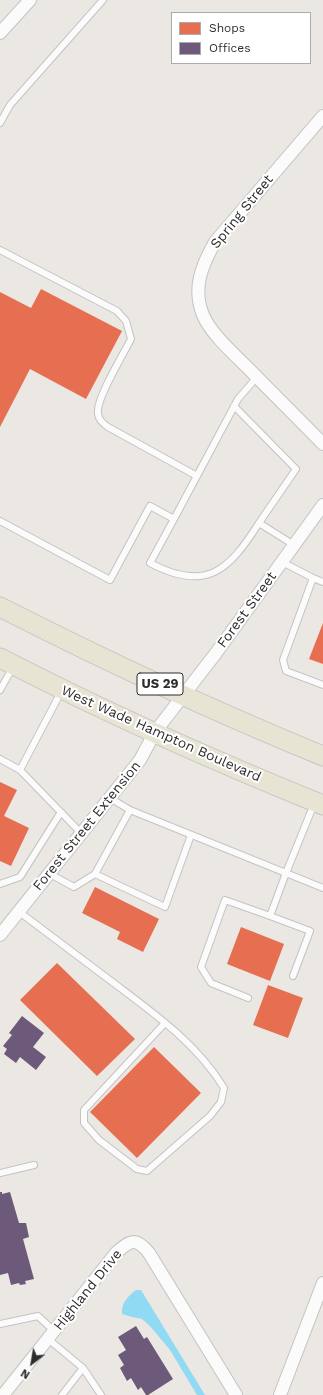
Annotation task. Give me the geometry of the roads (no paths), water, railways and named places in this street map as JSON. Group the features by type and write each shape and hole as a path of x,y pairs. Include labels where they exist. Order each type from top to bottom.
{"main road":[{"name":"US 29","path":"0,607 73,644 249,725 322,753"},
{"name":"West Wade Hampton Boulevard","path":"7,661 62,689 231,767 319,804"}],"street":[{"path":"0,33 30,0"},
{"name":"Spring Street","path":"323,116 215,242 207,257 199,279 199,297 203,314 210,326 230,350 323,444"},
{"name":"Forest Street","path":"169,714 216,653 323,505"},
{"name":"Forest Street Extension","path":"0,935 48,873 140,760 155,732 169,714"},
{"name":"Highland Drive","path":"3,1395 116,1253 126,1243 138,1242 143,1245 149,1253 236,1395"},
{"path":"280,1395 323,1283"}],"lane":[{"path":"0,122 10,105 103,0"},
{"path":"0,250 117,311 126,321 131,339 99,400 97,412 100,420 108,427 197,476"},
{"path":"234,406 296,470 249,539 228,564 217,572 205,576 191,577 164,570 150,563 197,476 234,406 238,399 257,377"},
{"path":"0,521 110,580 150,506 174,518"},
{"path":"259,523 294,545"},
{"path":"282,562 312,578 323,582"},
{"path":"312,578 283,660 286,671 323,685"},
{"path":"0,690 7,661"},
{"path":"20,770 62,689"},
{"path":"0,759 20,770 81,833"},
{"path":"110,798 130,810 323,888"},
{"path":"270,916 286,873 319,804"},
{"path":"48,873 74,887 95,874 130,810"},
{"path":"0,884 20,877 61,812"},
{"path":"95,874 165,907 191,835"},
{"path":"248,998 211,983 201,967 224,900 310,931 293,976"},
{"path":"18,911 165,1023 201,1057 214,1072 224,1088 221,1102 210,1116 147,1171 137,1169 99,1140 84,1123 84,1110 165,1023"},
{"path":"0,1174 34,1165"},
{"path":"0,1324 38,1316 51,1335 83,1368 101,1395"},
{"path":"62,1395 83,1368"}],"water":[{"path":"136,1290 141,1290 205,1395 197,1395 170,1350 150,1326 142,1319 122,1314 123,1306 126,1300"}]}
